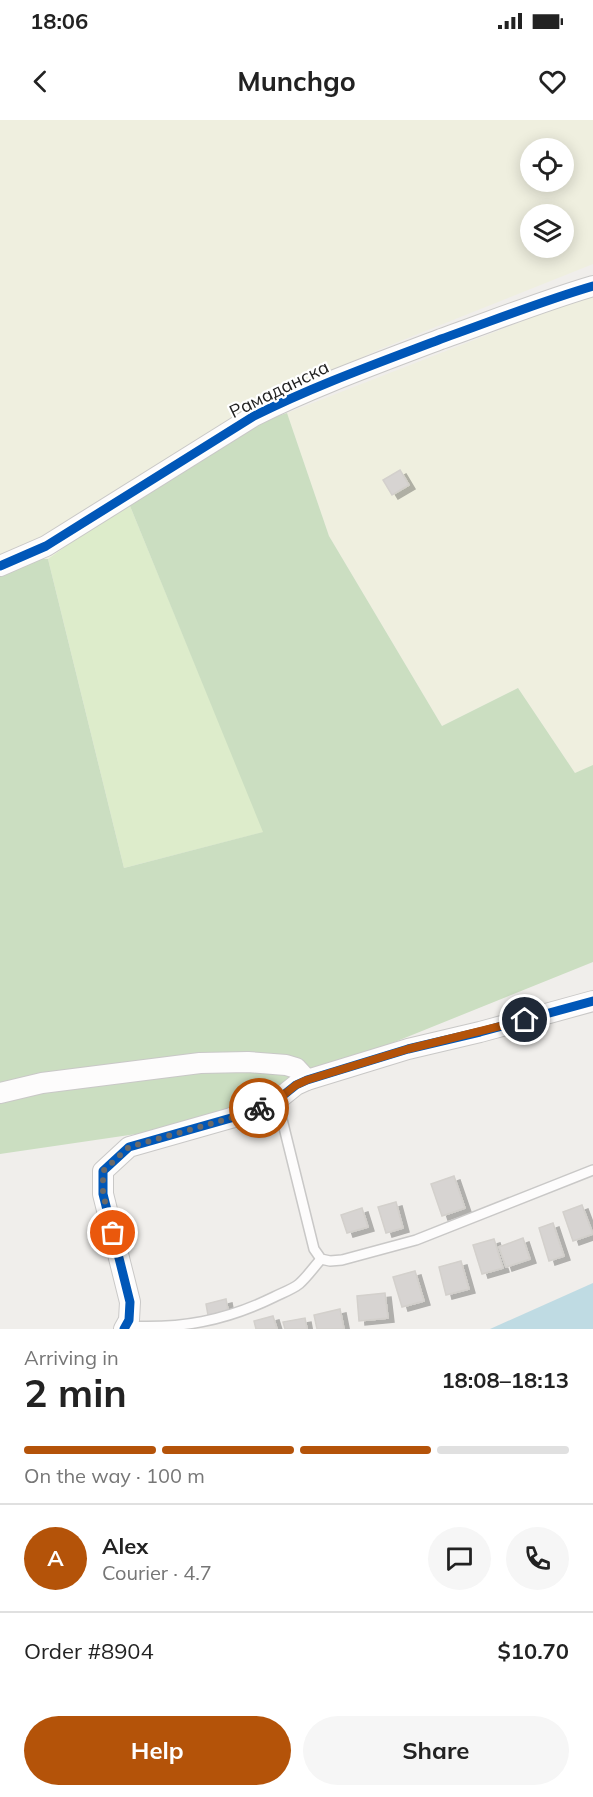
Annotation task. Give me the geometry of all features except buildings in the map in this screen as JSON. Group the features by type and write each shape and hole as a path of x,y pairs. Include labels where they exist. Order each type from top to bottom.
{"street":[{"name":"Рамаданска","path":"0,566 46,546 254,416 279,403 374,364 593,286"},
{"path":"125,1328 130,1314 128,1292 103,1194 103,1171 129,1147 231,1118 277,1099 307,1080 408,1049 593,1001"},
{"path":"0,1093 42,1083 200,1064 248,1062 285,1065 296,1068 307,1080"}],"lane":[{"path":"277,1099 315,1250 321,1259 342,1260 416,1240 593,1170"},
{"path":"125,1328 178,1327 218,1320 259,1304 299,1284 321,1259"}],"green space":[{"path":"0,120 593,120 593,264 378,350 249,409 48,559 0,557"},
{"path":"593,296 593,766 575,773 518,688 442,726 329,536 287,413 564,305"},
{"path":"287,413 329,536 442,726 518,688 575,773 593,765 593,962 184,1127 0,1154 0,557 48,559 124,868 263,832 128,501 229,432"},
{"path":"128,501 264,832 124,868 48,559"}],"water":[{"path":"593,1283 593,1329 490,1329"}],"cycle path":[{"path":"0,566 46,546 254,416 277,405 346,375 441,339 593,286"},
{"path":"124,1329 129,1320 130,1302 103,1194 103,1171 129,1147 231,1118 261,1107 307,1080 408,1049 593,1001"}],"way so far":[{"path":"113,1233 103,1194 103,1171 129,1147 259,1108"}],"route":[{"path":"259,1108 281,1097 303,1081 408,1049 525,1020"}]}
